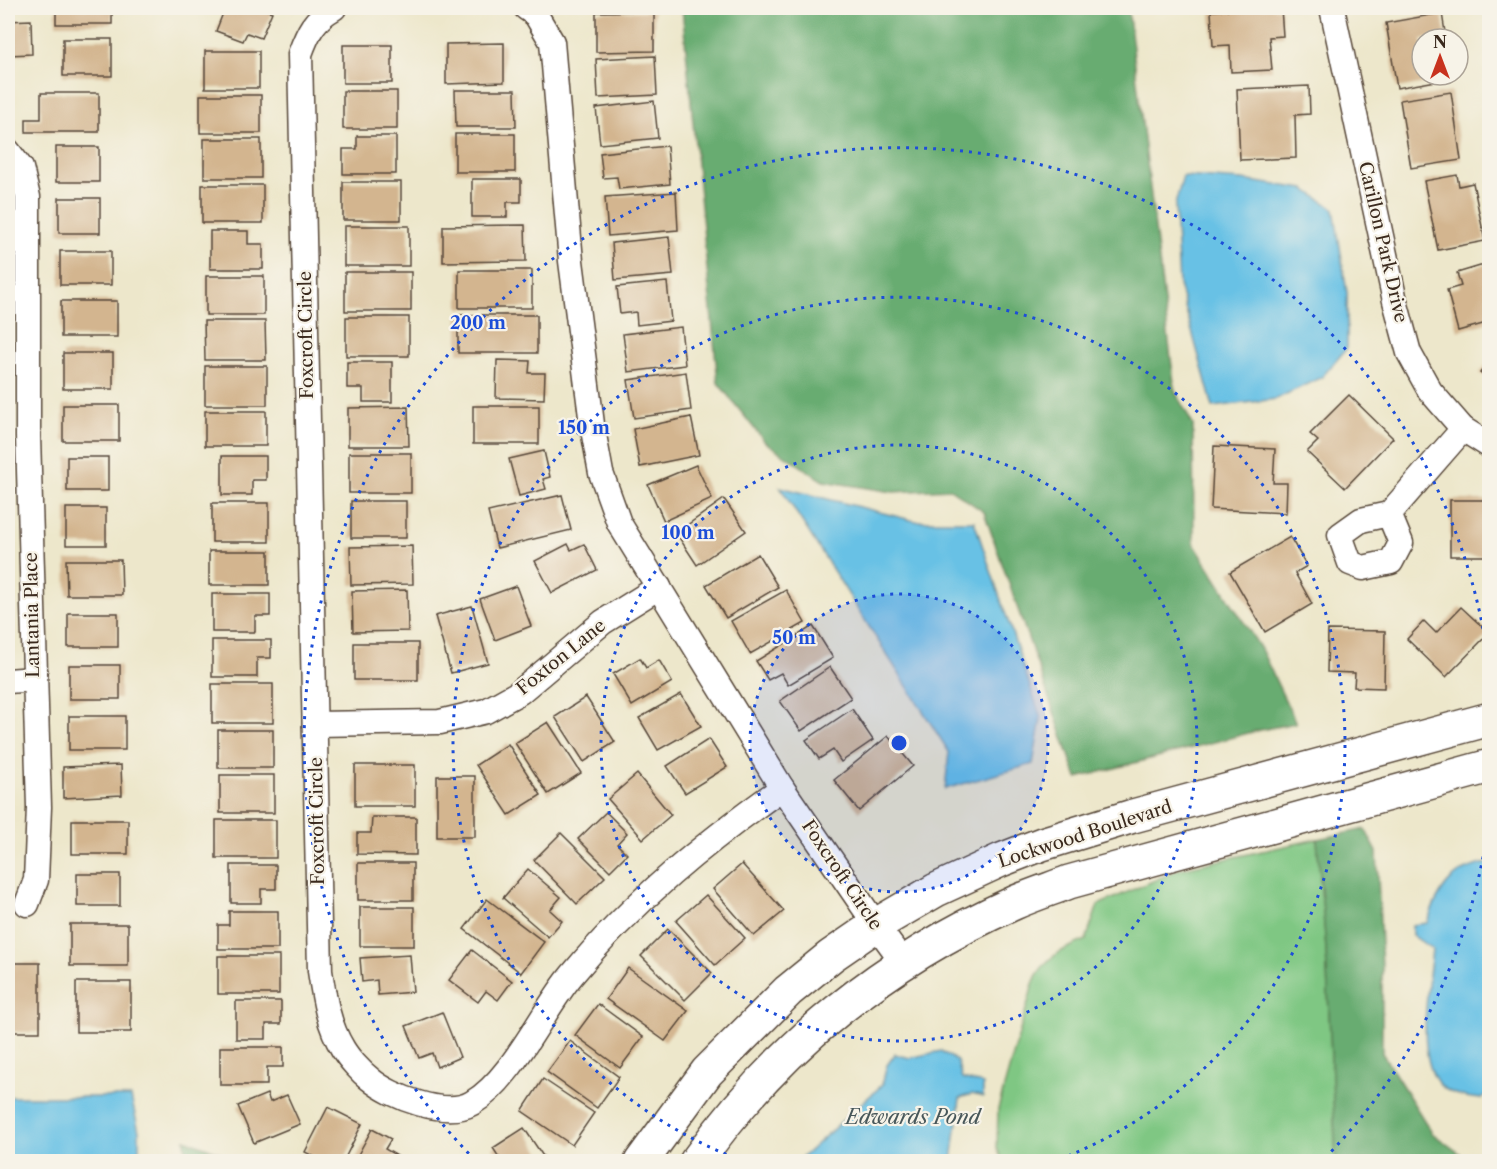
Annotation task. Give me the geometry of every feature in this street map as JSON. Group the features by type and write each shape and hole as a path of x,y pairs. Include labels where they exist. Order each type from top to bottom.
{"main road":[{"name":"Lockwood Boulevard","path":"641,1161 707,1072 788,991 831,956 936,890 1000,860 1042,844 1133,816 1490,719"},
{"path":"696,1161 745,1100 787,1054 827,1017 903,962 960,929 1015,902 1069,882 1490,766"}],"street":[{"name":"Foxcroft Circle","path":"334,8 325,13 309,30 300,54 320,971 327,1012 343,1048 370,1080 410,1102 442,1109 470,1104 498,1081 571,976 621,922 686,861 782,788"},
{"name":"Foxcroft Circle","path":"526,8 536,15 552,42 570,261 601,473 619,523 782,788 903,962"},
{"name":"Carillon Park Drive","path":"1332,8 1395,301 1409,353 1430,391 1463,429 1490,447"},
{"name":"Lantania Place","path":"8,151 21,168 28,197 18,436 34,679 39,807 36,880 27,904"},
{"path":"1389,514 1463,429"},
{"name":"Foxton Lane","path":"315,724 440,722 486,711 520,692 603,622 659,587"},
{"path":"8,681 34,679"}],"green space":[{"path":"682,8 1128,8 1175,391 1193,425 1194,544 1261,649 1296,723 1260,730 1077,778 984,512 950,489 893,492 823,481 765,442 718,383"},
{"path":"1365,829 1377,852 1382,969 1382,1053 1432,1133 1470,1161 1336,1161 1326,949 1317,839"},
{"path":"1317,839 1326,949 1336,1161 1003,1162 997,1148 998,1109 1033,984 1037,974 1049,960 1086,940 1098,905 1180,869"},
{"path":"185,1139 240,1161 186,1161"}],"water":[{"path":"1183,176 1242,180 1305,189 1334,209 1347,293 1347,348 1322,377 1276,399 1213,407 1179,285 1175,205"},
{"path":"780,487 915,521 974,521 1041,718 1033,764 945,789 949,752"},
{"path":"1489,863 1490,1091 1482,1099 1465,1097 1448,1091 1439,1084 1432,1071 1427,1056 1425,1019 1432,949 1412,935 1412,925 1427,923 1442,890 1456,875"},
{"name":"Edwards Pond","path":"941,1051 957,1061 962,1079 983,1084 983,1097 972,1094 960,1098 952,1161 798,1161 882,1085 887,1065 895,1054 910,1058"},
{"path":"8,1097 131,1097 139,1131 139,1161 8,1161"}],"building":[{"path":"56,8 112,8 112,24 56,24"},
{"path":"225,8 260,8 272,12 261,38 247,33 243,41 216,31"},
{"path":"1281,8 1283,36 1269,37 1272,70 1231,72 1230,45 1213,46 1211,11"},
{"path":"654,11 654,51 596,52 596,12"},
{"path":"1442,13 1444,27 1410,27 1410,86 1397,88 1386,23"},
{"path":"31,20 32,54 8,55 8,21"},
{"path":"63,39 112,39 112,76 63,76"},
{"path":"504,43 504,82 446,84 446,44"},
{"path":"343,45 392,45 392,83 343,83"},
{"path":"205,51 259,51 259,88 205,88"},
{"path":"655,56 657,95 598,98 596,59"},
{"path":"1309,86 1310,114 1295,115 1296,158 1240,160 1237,89"},
{"path":"455,90 515,90 516,127 456,127"},
{"path":"343,91 397,91 397,129 343,129"},
{"path":"1451,92 1461,160 1411,168 1400,100"},
{"path":"41,93 99,93 99,132 26,132 26,119 41,119"},
{"path":"200,95 261,95 261,133 200,133"},
{"path":"654,101 658,138 600,144 596,108"},
{"path":"455,134 515,134 515,172 455,172"},
{"path":"357,136 396,136 396,174 343,174 343,149 357,149"},
{"path":"204,139 261,139 261,178 204,178"},
{"path":"667,146 670,184 619,189 617,177 603,178 600,153"},
{"path":"56,147 99,147 99,182 56,182"},
{"path":"1457,175 1459,186 1473,183 1485,241 1438,250 1424,181"},
{"path":"472,179 521,179 521,202 507,202 507,217 472,217"},
{"path":"343,182 401,182 401,220 343,220"},
{"path":"202,185 263,185 263,223 202,223"},
{"path":"676,192 678,230 608,236 605,197"},
{"path":"59,198 100,198 100,233 59,233"},
{"path":"525,225 526,261 443,262 443,226"},
{"path":"344,226 409,226 409,266 344,266"},
{"path":"210,231 248,231 248,244 263,244 263,269 210,269"},
{"path":"669,237 673,275 615,280 612,243"},
{"path":"60,251 111,251 111,285 60,285"},
{"path":"1490,263 1490,322 1458,331 1447,290 1461,286 1457,273"},
{"path":"459,270 532,270 532,308 459,308"},
{"path":"345,272 411,272 411,311 345,311"},
{"path":"206,276 264,276 264,315 206,315"},
{"path":"667,282 671,321 637,325 636,312 620,314 617,287"},
{"path":"61,301 117,301 117,337 61,337"},
{"path":"458,315 537,315 537,353 458,353"},
{"path":"346,317 409,317 409,356 346,356"},
{"path":"204,321 265,321 266,360 205,360"},
{"path":"681,327 685,365 628,372 623,334"},
{"path":"63,353 113,353 113,389 63,389"},
{"path":"1490,359 1490,380 1480,373"},
{"path":"497,360 530,361 529,373 545,373 544,399 496,398"},
{"path":"347,362 392,362 392,402 363,402 363,388 347,388"},
{"path":"205,366 267,366 267,405 205,405"},
{"path":"686,372 691,410 634,418 628,380"},
{"path":"1349,395 1393,438 1345,488 1307,452 1318,441 1310,434"},
{"path":"63,405 119,405 119,441 63,441"},
{"path":"473,406 539,406 539,444 473,444"},
{"path":"408,407 409,446 348,446 348,408"},
{"path":"205,411 266,411 266,446 205,446"},
{"path":"691,417 699,455 640,467 633,429"},
{"path":"1214,446 1275,449 1273,483 1287,483 1286,513 1211,509"},
{"path":"544,451 550,477 543,479 546,489 519,496 509,459"},
{"path":"349,453 411,453 411,493 349,493"},
{"path":"222,456 266,456 266,480 252,480 252,495 222,495"},
{"path":"67,457 108,457 108,491 67,491"},
{"path":"696,465 712,499 664,521 648,485"},
{"path":"562,495 571,530 497,548 488,512"},
{"path":"724,499 746,531 697,565 676,533"},
{"path":"1450,500 1490,500 1490,556 1450,556"},
{"path":"351,501 406,501 406,538 351,538"},
{"path":"212,503 269,503 269,542 212,542"},
{"path":"66,508 106,508 106,545 66,545"},
{"path":"1290,537 1307,566 1295,573 1312,604 1265,632 1230,572"},
{"path":"568,544 571,550 584,544 597,570 552,593 535,561"},
{"path":"412,546 413,584 351,585 350,547"},
{"path":"209,551 269,551 269,585 209,585"},
{"path":"758,554 778,587 726,618 706,585"},
{"path":"66,560 121,560 122,595 67,595"},
{"path":"516,586 531,626 495,640 480,599"},
{"path":"407,590 408,631 353,632 352,591"},
{"path":"786,590 805,623 750,654 731,621"},
{"path":"212,594 270,594 270,616 255,616 255,632 212,632"},
{"path":"472,606 488,663 451,673 435,616"},
{"path":"1461,607 1489,633 1446,677 1407,639 1424,621 1436,633"},
{"path":"68,613 118,613 118,647 68,647"},
{"path":"813,626 833,658 788,685 781,673 768,680 756,661"},
{"path":"1328,630 1385,631 1384,688 1354,687 1355,673 1327,672"},
{"path":"212,640 271,640 271,658 257,658 257,677 212,677"},
{"path":"354,643 418,643 418,680 354,680"},
{"path":"640,658 646,668 659,660 672,682 632,706 613,674"},
{"path":"69,665 120,665 120,699 69,699"},
{"path":"830,667 851,698 801,731 780,701"},
{"path":"212,684 273,684 273,723 212,723"},
{"path":"681,694 701,726 658,750 639,718"},
{"path":"586,697 615,742 584,762 555,717"},
{"path":"852,709 873,740 841,762 833,750 819,759 806,740"},
{"path":"69,716 125,716 125,750 69,750"},
{"path":"548,722 581,773 548,794 515,743"},
{"path":"218,730 273,730 273,768 218,768"},
{"path":"888,736 913,766 859,811 834,780"},
{"path":"709,739 727,767 685,793 667,766"},
{"path":"508,744 541,795 509,815 476,765"},
{"path":"121,765 122,795 63,798 63,767"},
{"path":"355,765 415,765 415,806 355,806"},
{"path":"637,774 671,815 643,839 608,799"},
{"path":"220,775 274,775 274,813 220,813"},
{"path":"437,776 475,776 475,837 437,837"},
{"path":"606,812 627,833 617,844 627,854 610,871 578,839"},
{"path":"372,817 416,817 416,855 357,854 357,833 371,833"},
{"path":"72,820 128,820 128,854 72,854"},
{"path":"216,820 276,820 276,858 216,858"},
{"path":"561,833 605,877 577,904 534,860"},
{"path":"358,863 413,863 413,900 358,900"},
{"path":"742,864 784,911 754,936 713,889"},
{"path":"231,865 276,865 276,889 261,889 261,903 231,903"},
{"path":"528,869 561,897 550,910 562,921 548,937 503,898"},
{"path":"77,874 120,874 120,906 77,906"},
{"path":"706,895 745,938 715,965 676,921"},
{"path":"487,899 544,942 521,973 464,929"},
{"path":"360,907 414,907 414,946 360,946"},
{"path":"229,911 278,911 278,949 218,949 218,925 229,925"},
{"path":"70,924 128,924 128,966 70,966"},
{"path":"668,929 712,973 685,1000 641,956"},
{"path":"472,950 512,981 498,1000 486,991 478,1002 449,980"},
{"path":"410,955 413,992 378,995 377,980 362,982 360,958"},
{"path":"218,956 279,956 279,994 218,994"},
{"path":"8,963 40,963 40,1032 8,1032"},
{"path":"628,968 688,1011 665,1041 606,999"},
{"path":"76,982 131,982 131,1032 76,1032"},
{"path":"236,1001 281,1001 281,1024 266,1024 266,1039 236,1039"},
{"path":"598,1004 643,1037 620,1068 575,1035"},
{"path":"442,1012 460,1057 437,1067 432,1053 419,1058 406,1026"},
{"path":"570,1041 619,1077 597,1108 547,1072"},
{"path":"220,1047 283,1047 283,1067 267,1067 267,1085 220,1085"},
{"path":"543,1079 594,1113 572,1145 522,1111"},
{"path":"267,1094 270,1102 287,1095 300,1124 254,1143 238,1106"},
{"path":"328,1107 362,1124 343,1162 325,1162 305,1152"},
{"path":"524,1128 547,1162 502,1162 493,1148"},
{"path":"372,1129 391,1139 385,1149 399,1157 397,1162 354,1162"}]}
